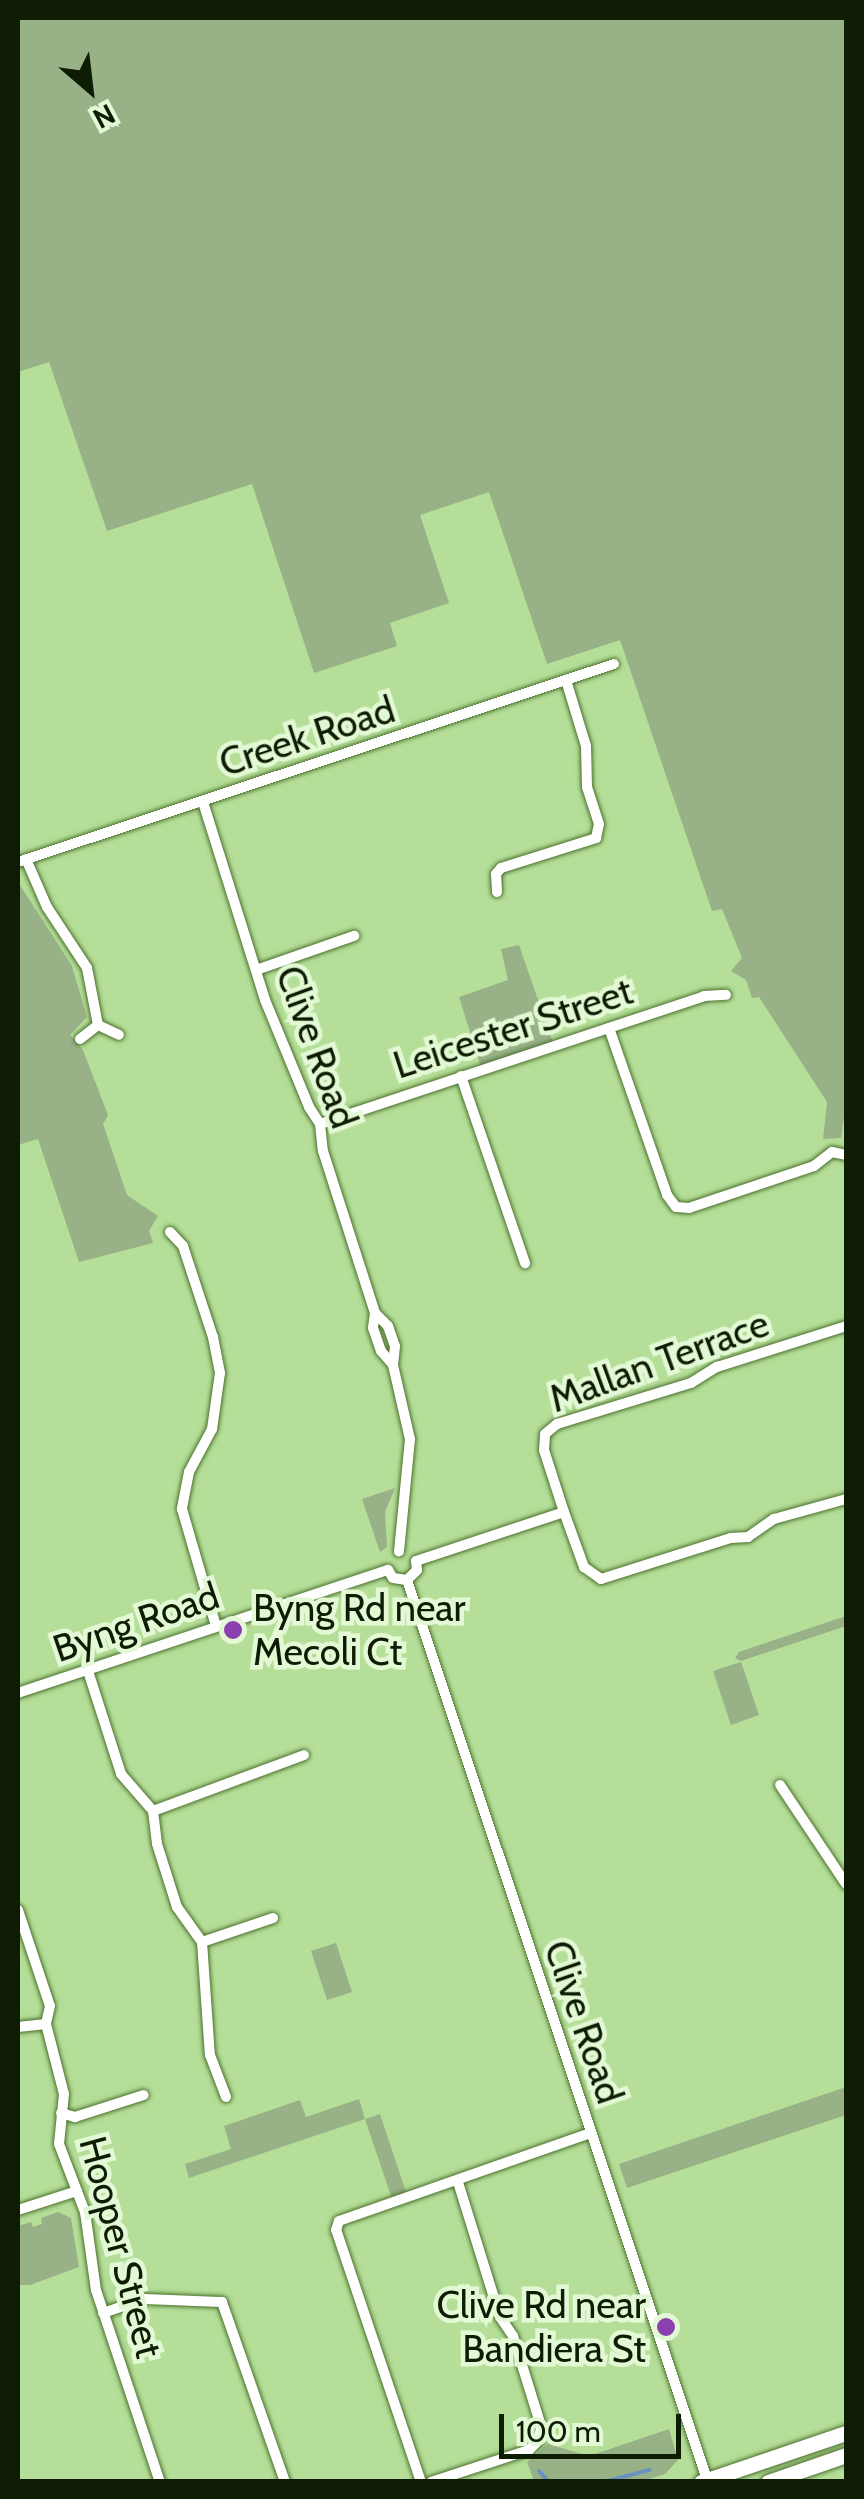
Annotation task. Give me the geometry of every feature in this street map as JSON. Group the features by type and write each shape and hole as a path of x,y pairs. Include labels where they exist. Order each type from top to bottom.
{"main road":[{"path":"706,2481 846,2433"},
{"path":"768,2482 846,2455"}],"street":[{"name":"Creek Road","path":"22,861 614,664"},
{"path":"497,892 496,874 501,868 562,852 592,840 598,831 586,778 586,746 566,680"},
{"name":"Clive Road","path":"203,802 248,950 259,969 265,1000 309,1108 320,1124 323,1151 375,1313 388,1326 395,1346 393,1364 410,1439 399,1551"},
{"path":"22,861 47,908 82,957 93,982 98,1025"},
{"path":"259,969 354,936"},
{"name":"Leicester Street","path":"320,1124 704,996 726,995"},
{"path":"98,1025 119,1035"},
{"path":"80,1040 98,1025"},
{"path":"610,1028 667,1195 676,1206 689,1208 814,1166 832,1152 846,1155"},
{"path":"461,1076 525,1263"},
{"path":"170,1232 183,1246 213,1337 220,1373 212,1429 189,1472 182,1509 216,1626"},
{"name":"Mallan Terrace","path":"564,1512 544,1450 550,1428 691,1383 717,1367 846,1326"},
{"path":"416,1560 417,1570 407,1580 393,1578 388,1570 388,1560 399,1551 416,1560 564,1512 584,1567 602,1579 731,1538 748,1537 774,1519 846,1500"},
{"name":"Byng Road","path":"18,1693 388,1570"},
{"name":"Clive Road","path":"407,1580 706,2481"},
{"path":"88,1670 122,1774 153,1811 157,1844 177,1907 202,1942 210,2055 226,2098"},
{"path":"153,1811 304,1755"},
{"path":"780,1784 846,1884"},
{"name":"Hooper Street","path":"18,1910 50,2006 46,2024 62,2077 59,2144 85,2212 103,2313 160,2482"},
{"path":"202,1942 272,1918"},
{"path":"18,2026 46,2024"},
{"path":"61,2113 74,2117 144,2095"},
{"path":"421,2482 336,2230 346,2216 439,2184 458,2182 590,2133"},
{"path":"431,2482 529,2450 539,2440 542,2426 514,2336 500,2317 458,2182"},
{"path":"18,2210 77,2191"},
{"path":"103,2313 144,2299 222,2302 285,2482"}],"green space":[{"path":"18,18 846,18 846,1102 841,1138 823,1139 827,1102 759,997 752,998 746,980 731,971 742,958 722,909 712,911 620,640 547,664 489,492 420,515 449,603 390,623 397,646 314,673 252,484 107,531 49,362 18,372"},
{"path":"18,882 72,966 87,1017 70,1035 83,1050 108,1115 103,1124 127,1195 158,1216 149,1231 153,1243 79,1262 38,1139 18,1145"},
{"path":"519,945 553,1043 481,1067 459,997 508,980 501,949"},
{"path":"395,1488 385,1512 387,1547 380,1552 362,1499"},
{"path":"846,1616 846,1626 741,1661 735,1658 739,1652"},
{"path":"741,1662 759,1715 731,1725 713,1671"},
{"path":"336,1943 352,1992 327,2000 311,1951"},
{"path":"846,2087 846,2115 627,2188 619,2164"},
{"path":"359,2099 365,2119 189,2178 185,2164 231,2149 224,2126 300,2100 306,2117"},
{"path":"380,2114 407,2195 392,2199 365,2119"},
{"path":"58,2212 71,2218 79,2267 30,2285 18,2285 18,2226 42,2224 41,2218"},
{"path":"669,2429 678,2460 665,2474 643,2481 534,2481 527,2462 548,2444 589,2456"}],"waterway":[{"path":"604,2482 649,2470"},
{"path":"539,2471 549,2482"}],"place":[{"name":"Byng Rd near Mecoli Ct","path":"233,1630"},
{"name":"Clive Rd near Bandiera St","path":"666,2327"}]}
